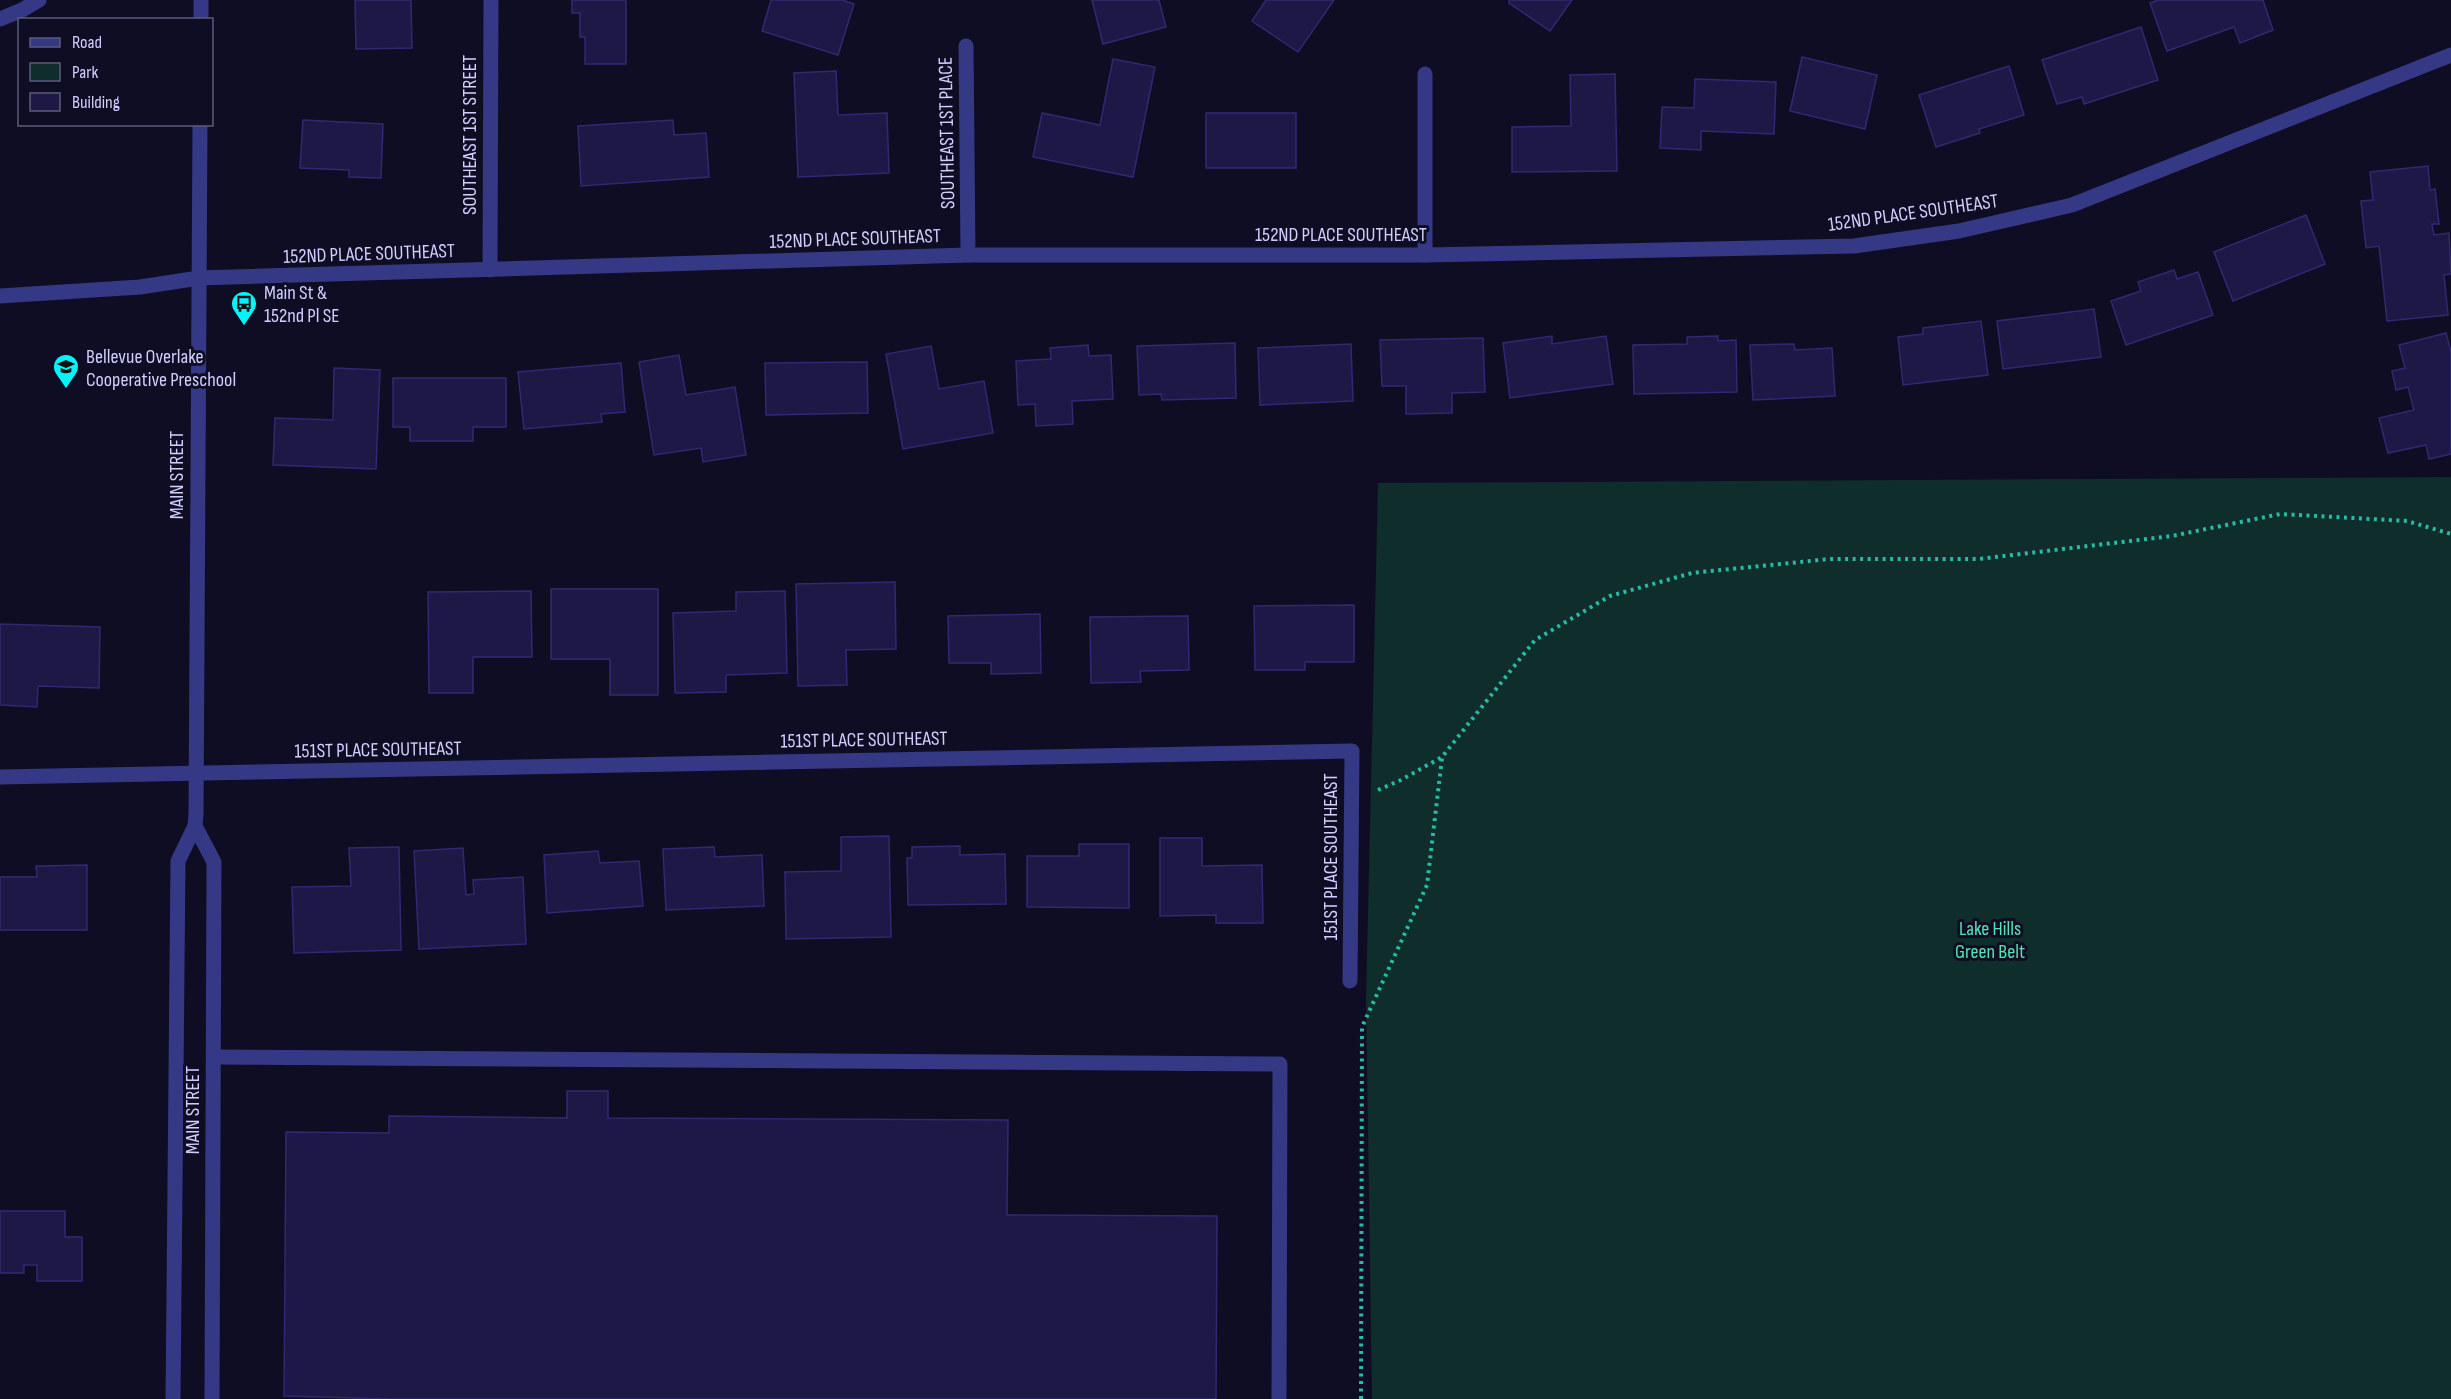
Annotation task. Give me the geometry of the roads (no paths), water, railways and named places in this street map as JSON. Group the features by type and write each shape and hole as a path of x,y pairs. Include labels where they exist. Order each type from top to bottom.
{"street":[{"path":"0,19 39,0"},
{"path":"201,0 201,18"},
{"name":"SOUTHEAST 1ST STREET","path":"489,270 491,0"},
{"name":"SOUTHEAST 1ST PLACE","path":"966,46 968,255"},
{"name":"152ND PLACE SOUTHEAST","path":"0,297 140,287 199,278 968,255 1425,255 1854,246 1959,231 2072,205 2451,55"},
{"path":"1425,74 1425,255"},
{"name":"MAIN STREET","path":"173,1399 177,861 195,826 200,126"},
{"name":"151ST PLACE SOUTHEAST","path":"0,777 1352,751 1350,981"},
{"name":"MAIN STREET","path":"195,826 214,862 212,1399"},
{"path":"214,1057 1280,1064 1279,1399"}],"place":[{"name":"Main St & 152nd Pl SE","path":"244,327"},
{"name":"Bellevue Overlake Cooperative Preschool","path":"66,390"}],"park label":[{"name":"Lake Hills Green Belt","path":"1990,940"}]}
